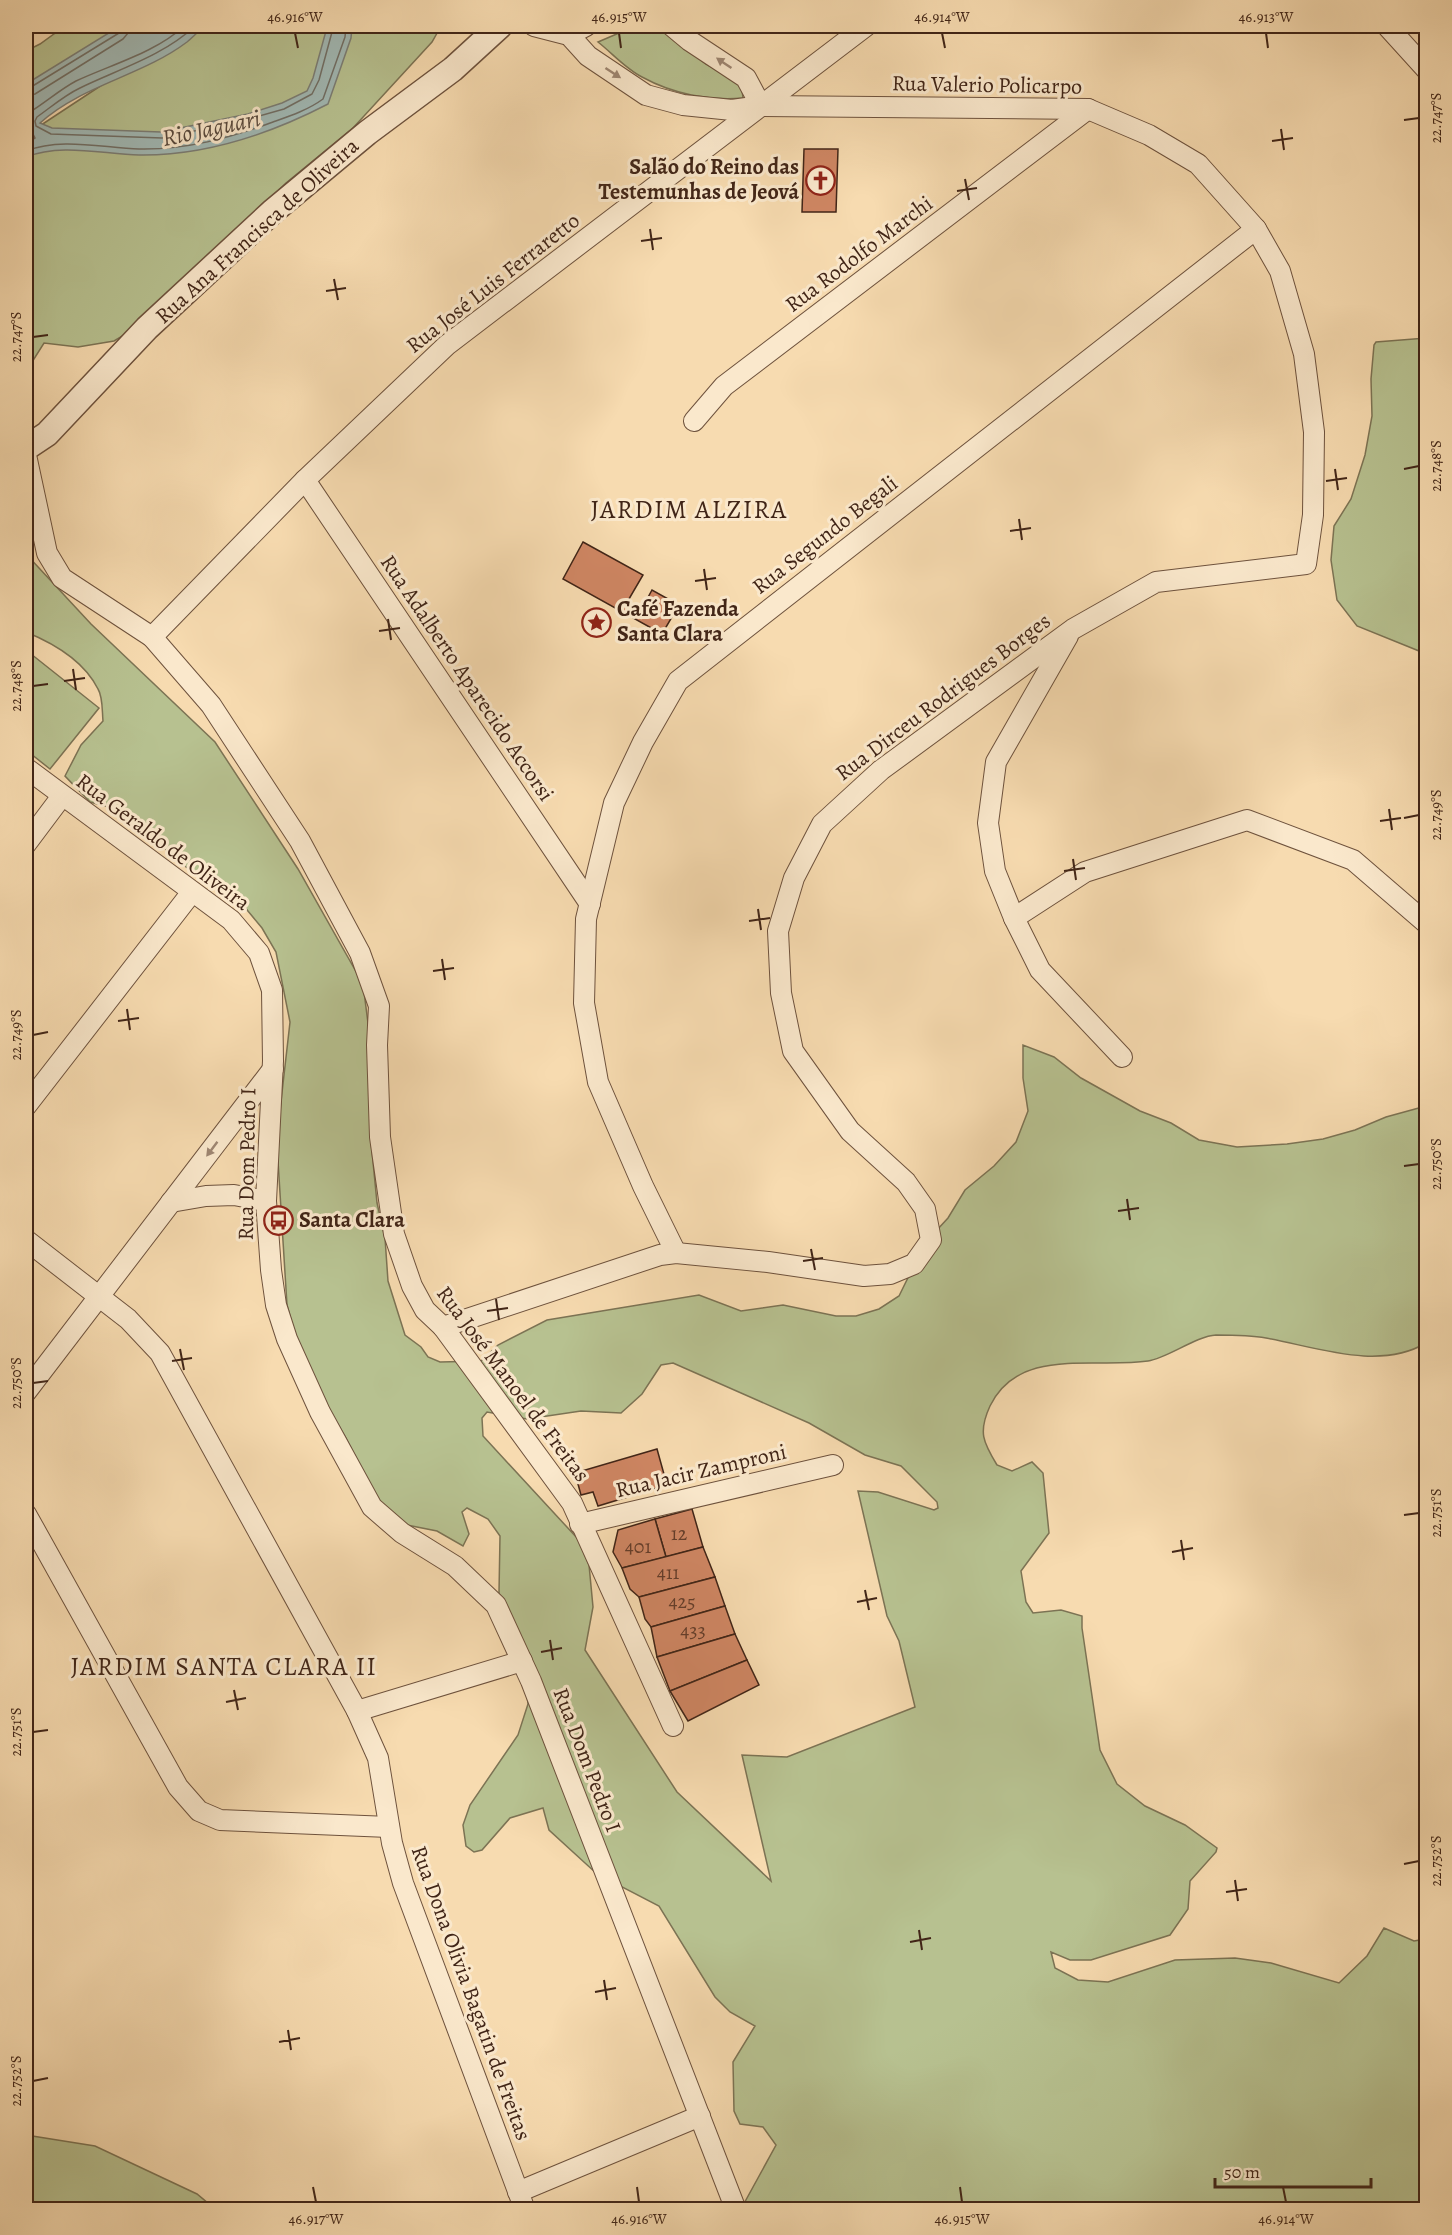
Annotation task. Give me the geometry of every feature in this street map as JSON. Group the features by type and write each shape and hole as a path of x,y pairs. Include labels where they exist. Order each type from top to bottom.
{"street":[{"name":"Rua Ana Francisca de Oliveira","path":"26,448 47,434 147,328 272,212 367,133 453,69 500,26"},
{"path":"534,26 577,30"},
{"path":"672,26 690,41 746,78 761,106"},
{"name":"Rua José Luis Ferraretto","path":"152,637 305,480 447,345 866,26"},
{"path":"1387,26 1426,69"},
{"name":"Rua Valerio Policarpo","path":"577,30 588,56 646,94 683,105 722,110 761,106 1088,109 1149,135 1198,164 1256,229 1280,271 1304,354 1314,432 1313,515 1306,564"},
{"name":"Rua Rodolfo Marchi","path":"694,421 724,387 1088,109"},
{"name":"Rua Segundo Begali","path":"676,1253 598,1082 584,1003 586,919 614,803 643,742 678,681 1256,229"},
{"name":"Rua José Manoel de Freitas","path":"26,455 47,553 62,578 152,637 211,705 300,841 360,953 379,1006 377,1045 380,1137 394,1234 412,1286 425,1310 443,1327 572,1503 673,1726"},
{"name":"Rua Adalberto Aparecido Accorsi","path":"305,480 590,904"},
{"name":"Rua Dirceu Rodrigues Borges","path":"676,1253 768,1262 864,1276 890,1274 914,1264 931,1240 925,1209 906,1182 850,1131 793,1051 781,993 778,931 794,878 822,824 881,770 1073,629 1156,582 1306,564"},
{"path":"1073,629 996,762 988,823 995,871 1014,918 1040,970 1122,1057"},
{"name":"Rua Geraldo de Oliveira","path":"26,768 231,920 259,953 272,990 273,1069"},
{"path":"26,844 62,796"},
{"path":"1014,918 1085,872 1247,820 1353,860 1426,922"},
{"path":"26,1106 192,892"},
{"path":"26,1392 273,1069"},
{"name":"Rua Dom Pedro I","path":"273,1069 266,1201 274,1293 287,1339 302,1376 372,1507 402,1533 455,1566 496,1605 522,1661 736,2210"},
{"path":"171,1202 206,1196 234,1195 266,1201"},
{"name":"Rua Dona Olivia Bagatin de Freitas","path":"26,1240 128,1319 160,1353 357,1711 378,1758 389,1827 403,1883 521,2200"},
{"path":"443,1327 660,1255 676,1253"},
{"name":"Rua Jacir Zamproni","path":"580,1524 833,1465"},
{"path":"26,1514 178,1787 199,1811 220,1820 389,1827"},
{"path":"357,1711 522,1661"},
{"path":"521,2200 700,2116"}],"green space":[{"path":"65,26 146,26 26,103 26,51"},
{"path":"197,26 441,26 432,42 353,128 286,183 141,325 114,341 78,347 44,343 27,370 32,407 26,412 26,135"},
{"path":"630,26 662,26 706,64 741,82 743,98 691,95 666,88 636,74 598,42"},
{"path":"1426,338 1426,658 1419,651 1357,626 1337,600 1331,560 1334,526 1351,499 1365,455 1372,416 1371,379 1374,345 1376,342"},
{"path":"26,554 91,624 215,742 298,869 363,984 369,1031 370,1131 377,1203 385,1238 388,1281 405,1335 421,1347 428,1357 440,1362 481,1361 498,1345 547,1320 699,1295 741,1311 783,1305 836,1316 856,1316 879,1309 899,1296 925,1243 948,1218 965,1190 994,1166 1016,1142 1028,1111 1023,1078 1023,1045 1054,1057 1081,1078 1140,1111 1171,1123 1199,1140 1237,1147 1323,1139 1426,1106 1426,1343 1408,1351 1368,1356 1326,1351 1260,1337 1216,1335 1200,1339 1148,1361 1060,1364 1038,1368 1019,1375 1003,1387 990,1406 983,1430 985,1443 997,1465 1012,1471 1032,1462 1043,1473 1049,1533 1021,1571 1026,1602 1033,1613 1061,1610 1082,1616 1100,1750 1117,1784 1145,1806 1185,1825 1217,1848 1190,1881 1188,1909 1170,1935 1091,1960 1070,1960 1051,1952 1055,1968 1078,1980 1108,1982 1175,1960 1235,1958 1271,1963 1339,1983 1367,1956 1384,1928 1414,1941 1426,1939 1426,2209 1227,2210 1223,2207 1211,2210 741,2209 776,2145 763,2127 740,2124 734,2111 733,2062 755,2026 730,2012 715,1997 659,1906 597,1874 549,1830 543,1808 510,1818 482,1850 474,1852 466,1846 463,1825 470,1805 518,1735 528,1704 523,1659 499,1593 500,1536 488,1519 467,1508 462,1512 469,1534 463,1546 437,1531 402,1524 379,1503 346,1438 317,1389 297,1342 287,1305 278,1128 290,1022 276,952 262,928 243,905 186,867 120,810 90,802 65,776 81,745 103,721 101,696 85,670 67,654 26,632","holes":["673,1363 809,1423 865,1455 901,1466 937,1502 938,1508 934,1510 878,1492 858,1491 887,1616 899,1641 915,1707 787,1757 742,1755 771,1881 677,1792 585,1650 593,1607 589,1565 578,1539 483,1436 482,1418 487,1412 527,1419 581,1411 621,1413 642,1394 661,1365"]},
{"path":"26,650 99,708 50,769 26,750"},
{"path":"26,2135 95,2146 197,2194 215,2209 26,2209"}],"water":[{"name":"Rio Jaguari","path":"120,26 204,26 187,42 169,54 74,99 40,123 52,128 161,132 248,114 282,103 307,91 313,78 326,26 352,26 351,38 328,104 283,125 236,141 188,152 139,155 67,150 26,157 26,84"}],"building":[{"name":"Salão do Reino das Testemunhas de Jeová","path":"804,149 838,149 836,212 802,212"},
{"path":"583,542 643,575 626,604 640,612 652,590 679,605 662,634 563,579"},
{"path":"657,1449 667,1485 598,1506 593,1492 581,1495 575,1473"},
{"path":"692,1509 703,1547 666,1557 655,1519"},
{"path":"655,1519 666,1557 622,1568 613,1552 618,1530"},
{"path":"703,1547 715,1577 639,1597 630,1589 622,1568"},
{"path":"715,1577 725,1606 651,1627 645,1619 639,1597"},
{"path":"725,1606 735,1634 657,1657 651,1627"},
{"path":"735,1634 747,1660 670,1691 657,1657"},
{"path":"747,1660 759,1685 688,1721 670,1691"}],"place":[{"name":"Salão do Reino das Testemunhas de Jeová","path":"820,180"},
{"name":"Café Fazenda Santa Clara","path":"596,622"},
{"name":"Santa Clara","path":"278,1220"}],"district":[{"name":"JARDIM ALZIRA","path":"689,509"},
{"name":"JARDIM SANTA CLARA II","path":"224,1666"}]}
